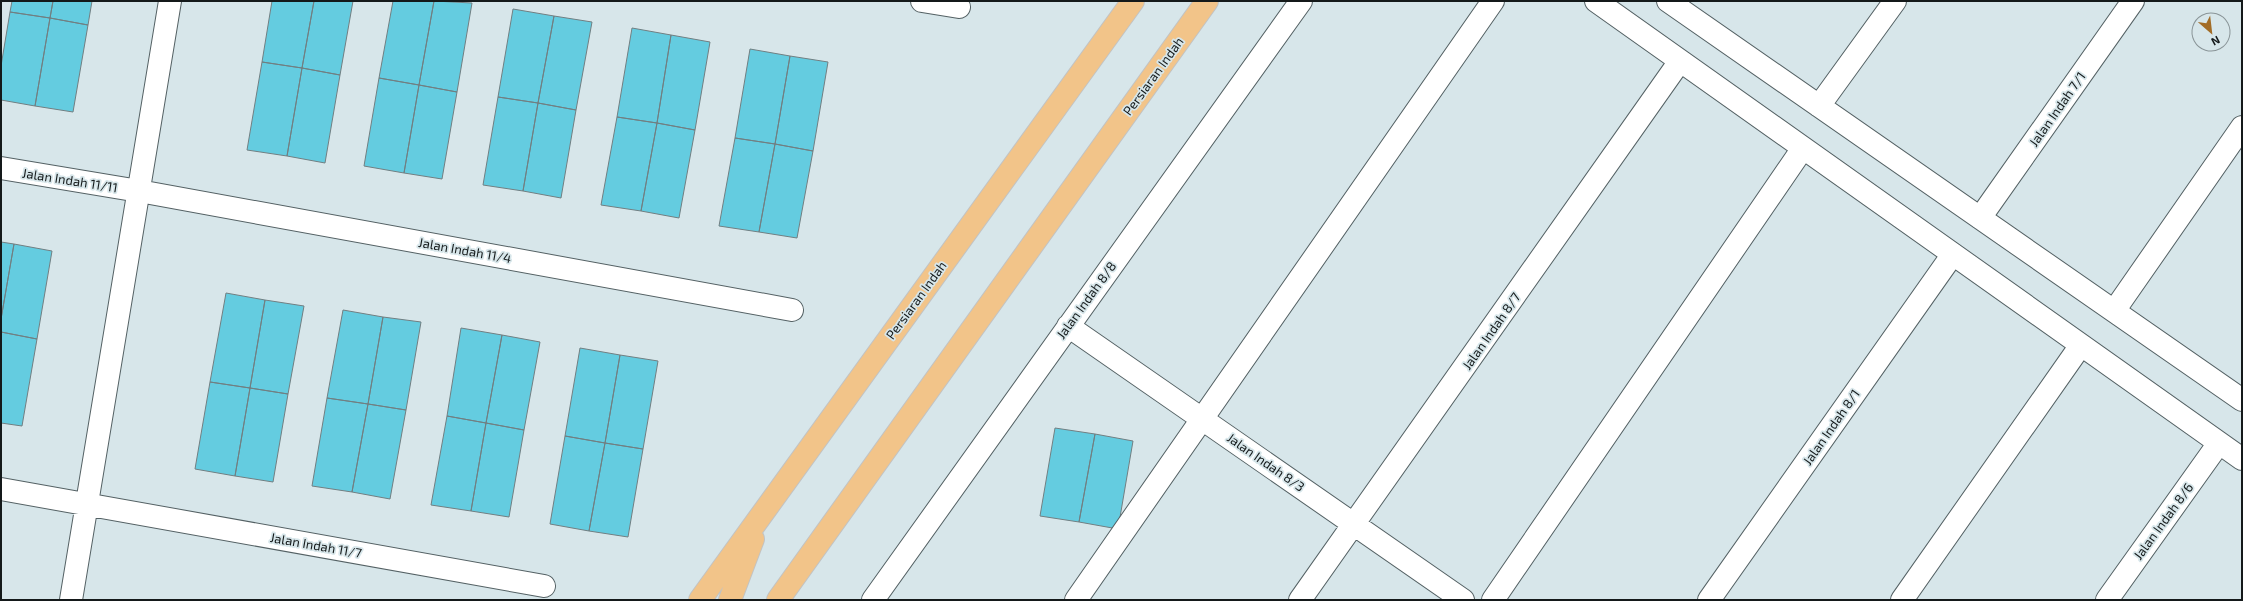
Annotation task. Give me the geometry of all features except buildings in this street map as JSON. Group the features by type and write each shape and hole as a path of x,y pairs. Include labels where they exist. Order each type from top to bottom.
{"main road":[{"name":"Persiaran Indah","path":"700,600 1133,1"},
{"name":"Persiaran Indah","path":"778,600 1207,1"},
{"path":"730,600 764,511"}],"street":[{"path":"71,600 170,1"},
{"path":"922,1 959,7"},
{"name":"Jalan Indah 8/8","path":"873,600 1301,1"},
{"path":"1076,600 1204,419 1493,1"},
{"path":"1596,1 2242,459"},
{"path":"1668,1 1692,8 1819,106 2242,400"},
{"path":"1819,106 1895,1"},
{"name":"Jalan Indah 7/1","path":"1980,218 2133,1"},
{"name":"Jalan Indah 8/7","path":"1300,600 1355,525 1680,60"},
{"path":"2114,311 2242,127"},
{"path":"1493,600 1803,148"},
{"name":"Jalan Indah 11/11","path":"1,168 139,191"},
{"name":"Jalan Indah 11/4","path":"139,191 792,310"},
{"name":"Jalan Indah 8/1","path":"1709,600 1953,254"},
{"name":"Jalan Indah 8/3","path":"1068,326 1463,600"},
{"path":"1902,600 2081,345"},
{"name":"Jalan Indah 8/6","path":"2107,600 2219,443"},
{"name":"Jalan Indah 11/7","path":"1,489 88,503 544,586"}]}
